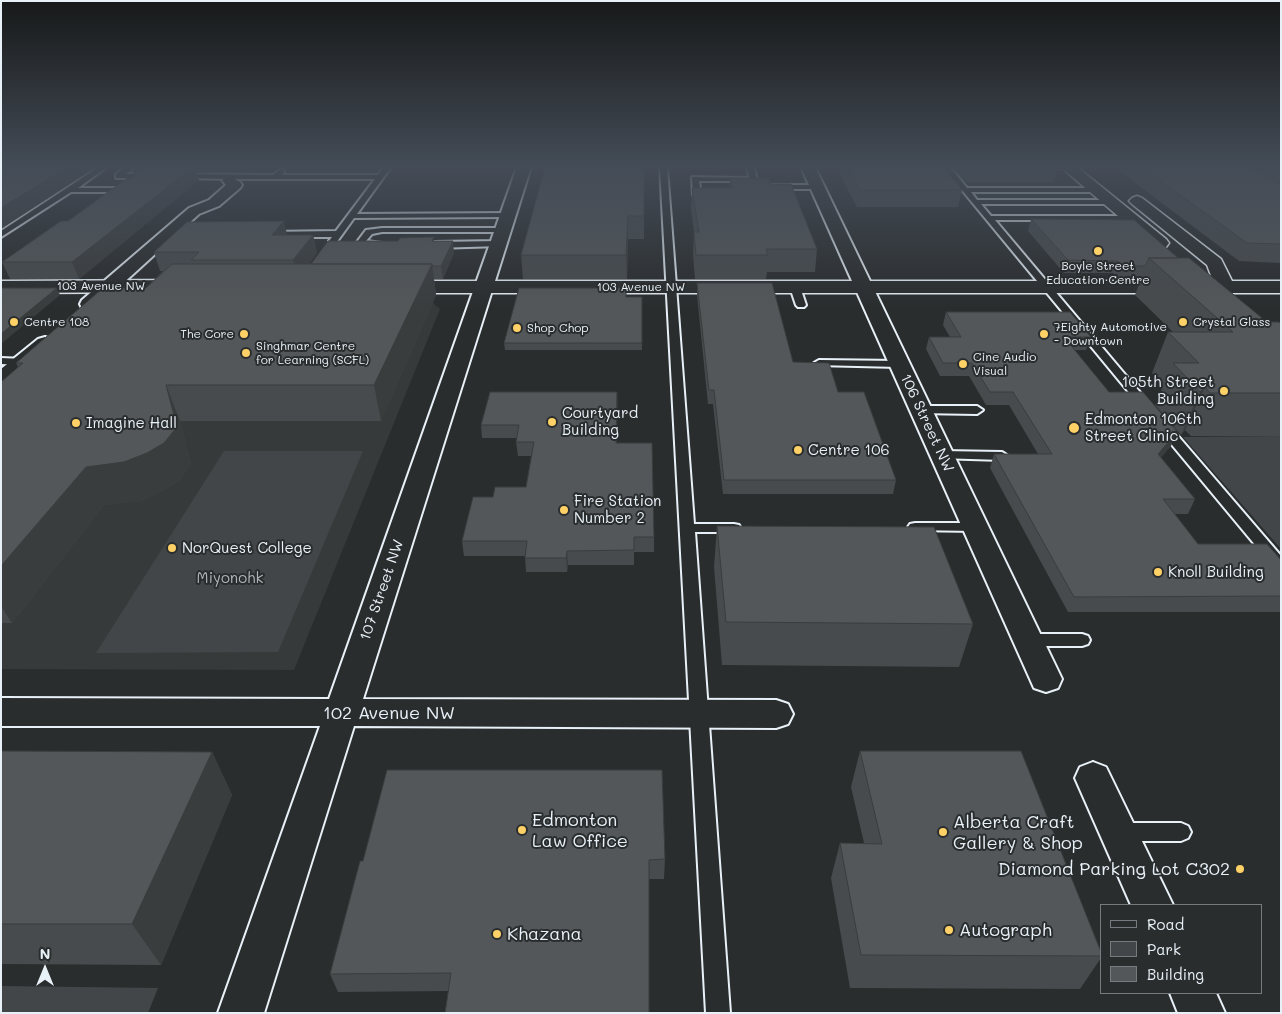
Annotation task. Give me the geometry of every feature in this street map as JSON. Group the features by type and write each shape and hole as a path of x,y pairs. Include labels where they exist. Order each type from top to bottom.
{"street":[{"path":"79,313 110,286 176,235 192,214"},
{"name":"107 Street NW","path":"241,1013 507,214"},
{"name":"106 Street NW","path":"830,214 1046,679"},
{"path":"1125,214 1174,255"},
{"path":"1154,214 1215,263 1225,287"},
{"path":"1196,271 1225,287 1244,304"},
{"name":"103 Avenue NW","path":"1,286 199,286"},
{"name":"103 Avenue NW","path":"376,287 1281,287"},
{"path":"1,399 6,395 3,373 24,362 58,331"},
{"name":"102 Avenue NW","path":"1,712 776,714"},
{"path":"1093,778 1152,904"},
{"path":"1192,994 1202,1013"}],"lane":[{"path":"1,235 34,214"},
{"path":"666,214 700,714 718,1013"},
{"path":"986,214 1281,566"},
{"path":"326,249 351,216 502,230"},
{"path":"989,218 1130,218"},
{"path":"390,245 370,245 361,242 369,232 382,230 502,230"},
{"path":"430,245 502,230"},
{"path":"261,234 338,234"},
{"path":"795,287 801,305"},
{"path":"819,363 899,364"},
{"path":"921,410 977,410"},
{"path":"942,455 1002,456"},
{"path":"900,527 976,527"},
{"path":"687,528 745,528"},
{"path":"1028,640 1082,640"},
{"path":"1118,832 1181,832"}],"shaded area":[{"name":"NorQuest College","path":"137,302 433,303 440,309 294,670 1,669 1,427"}],"green space":[{"path":"1281,436 1281,549 1183,437"},
{"name":"Miyonohk","path":"224,451 363,451 278,652 96,653"},
{"path":"1,986 158,988 148,1013 1,1013"}],"building":[{"path":"77,214 133,214 72,262 2,262 61,221 68,221"},
{"path":"532,214 644,214 644,216 628,216 626,255 521,255"},
{"path":"696,214 803,214 817,249 766,249 768,255 696,255 694,232 699,232"},
{"path":"1207,214 1281,214 1281,244 1247,243"},
{"path":"1031,219 1134,220 1178,258 1149,258 1145,266 1124,266 1117,261 1068,260"},
{"path":"284,221 272,235 313,235 293,260 191,260 199,252 154,252 187,222"},
{"path":"434,237 432,241 453,241 441,266 432,266 432,264 311,264 328,241 398,241 400,238"},
{"path":"1149,258 1189,258 1267,322 1279,322 1281,324 1281,393 1210,393 1205,387 1200,392 1173,363 1199,363 1168,332 1233,332"},
{"path":"172,264 432,264 374,385 166,385 177,427 164,443 147,453 124,462 86,467 1,566 1,382 23,363 16,363 103,288 146,288"},
{"path":"697,283 772,283 793,362 829,363 838,392 864,392 896,480 724,480 714,390 709,390"},
{"path":"1,288 57,288 1,334"},
{"path":"519,288 626,288 626,297 642,297 642,343 504,343"},
{"path":"946,312 1070,312 1091,337 1064,337 1109,392 1143,392 1177,432 1158,454 1195,499 1163,499 1198,544 1267,544 1281,560 1281,596 1074,597 994,454 1052,454 1013,392 990,392 972,363 943,363 929,337 961,337"},
{"name":"Fire Station Number 2","path":"490,392 617,392 616,443 652,443 654,537 634,537 634,550 567,551 566,558 525,558 527,541 462,541 473,497 493,497 495,487 526,487 534,442 516,442 519,425 481,425"},
{"path":"717,526 934,527 973,624 726,622"},
{"path":"1,751 212,752 132,924 1,924"},
{"path":"860,751 1021,751 1100,949 1100,956 861,955 840,843 882,844"},
{"path":"387,770 662,770 665,859 649,860 649,1013 445,1013 451,973 330,974 360,861 363,861"}],"place":[{"name":"Boyle Street Education Centre","path":"1098,251"},
{"name":"Centre 108","path":"14,322"},
{"name":"Crystal Glass","path":"1183,322"},
{"name":"Shop Chop","path":"517,328"},
{"name":"The Core","path":"244,334"},
{"name":"7Eighty Automotive - Downtown","path":"1044,334"},
{"name":"Singhmar Centre for Learning (SCFL)","path":"246,353"},
{"name":"Cine Audio Visual","path":"963,364"},
{"name":"105th Street Building","path":"1224,391"},
{"name":"Courtyard Building","path":"552,422"},
{"name":"Imagine Hall","path":"76,423"},
{"name":"Edmonton 106th Street Clinic","path":"1074,428"},
{"name":"Centre 106","path":"798,450"},
{"name":"Fire Station Number 2","path":"564,510"},
{"name":"NorQuest College","path":"172,548"},
{"name":"Knoll Building","path":"1158,572"},
{"name":"Edmonton Law Office","path":"522,830"},
{"name":"Alberta Craft Gallery & Shop","path":"943,832"},
{"name":"Diamond Parking Lot C302","path":"1240,869"},
{"name":"Autograph","path":"949,930"},
{"name":"Khazana","path":"497,934"}]}
